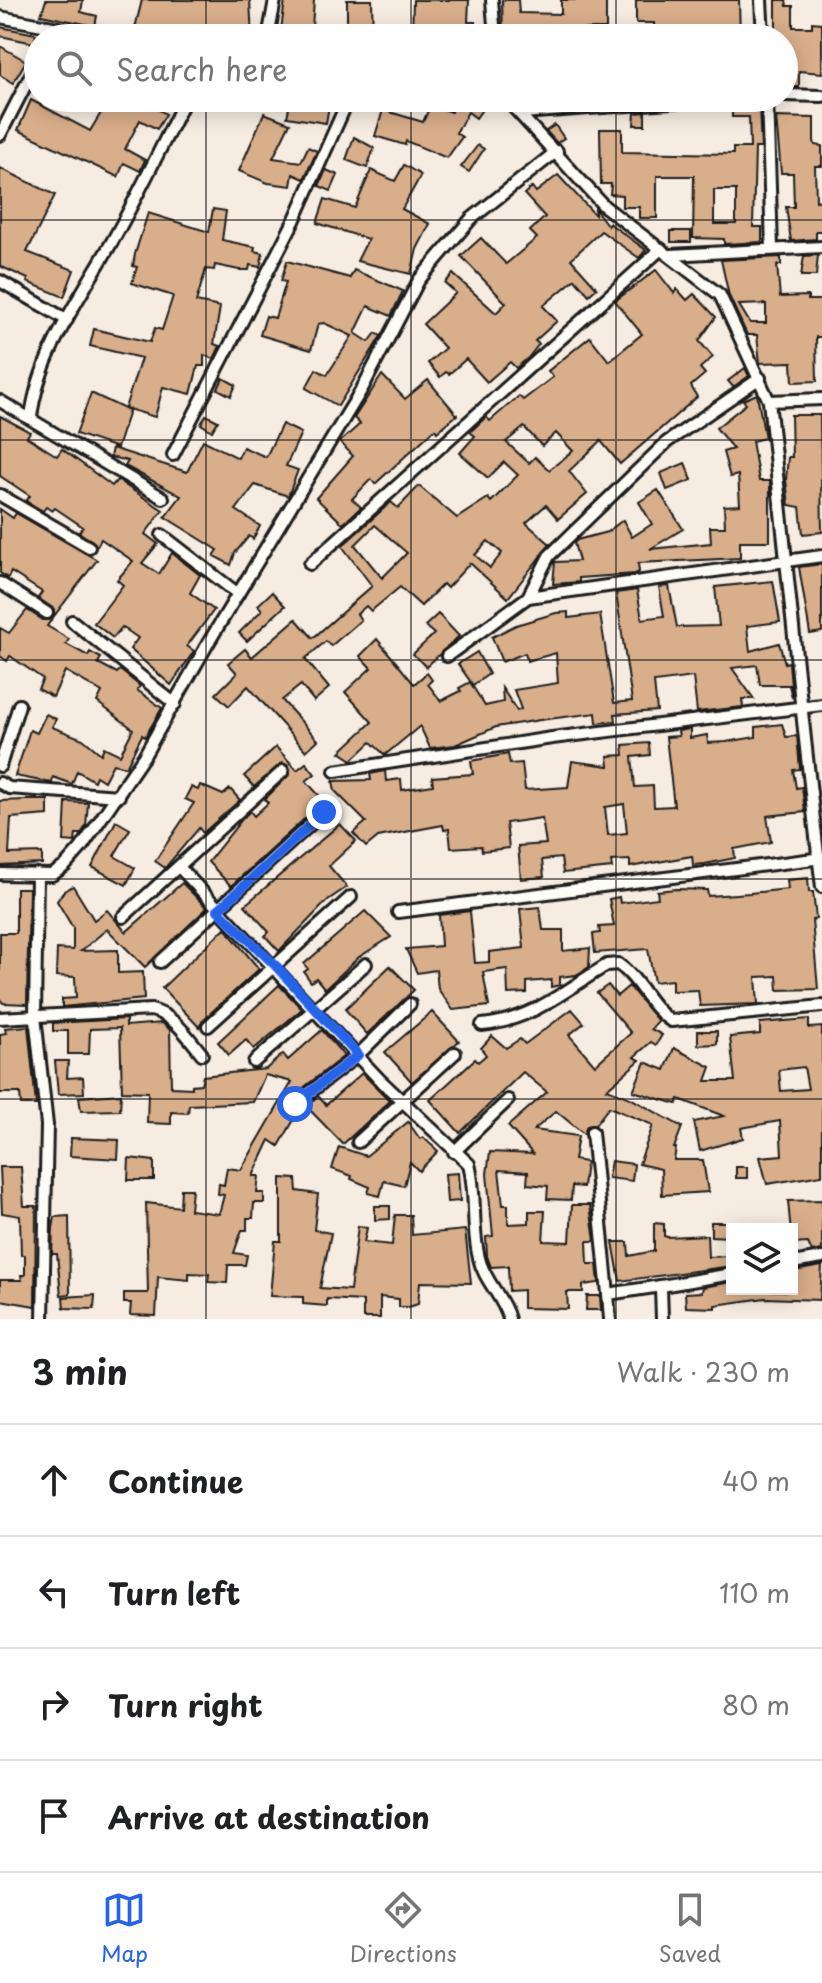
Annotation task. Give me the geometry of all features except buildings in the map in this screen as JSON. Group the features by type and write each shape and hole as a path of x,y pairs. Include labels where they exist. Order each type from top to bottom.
{"street":[{"path":"271,24 275,0"},
{"path":"492,0 494,24"},
{"path":"761,0 762,24"},
{"path":"0,17 24,24"},
{"path":"0,135 24,88"},
{"path":"798,95 822,96"},
{"path":"31,417 34,392 67,320 115,237 179,112"},
{"path":"173,455 294,221 343,112"},
{"path":"522,113 535,112"},
{"path":"767,112 772,248"},
{"path":"522,113 604,206 720,295 769,401 789,560 801,707 822,887"},
{"path":"0,874 52,875 65,866 119,796 362,389 419,280 471,219 557,151"},
{"path":"310,564 666,252 822,247"},
{"path":"0,281 67,320"},
{"path":"447,656 528,597 549,556 667,442 760,378"},
{"path":"769,401 822,399"},
{"path":"0,401 163,498"},
{"path":"0,495 89,547"},
{"path":"162,535 238,594"},
{"path":"528,597 822,556"},
{"path":"0,583 47,613"},
{"path":"72,621 175,704"},
{"path":"0,766 19,705"},
{"path":"335,771 552,738 822,705"},
{"path":"123,917 283,771"},
{"path":"0,783 9,788 119,796"},
{"path":"160,962 324,812"},
{"path":"398,912 820,858"},
{"path":"179,867 402,1101 469,1164 478,1253 483,1272 506,1306 509,1319"},
{"path":"37,874 35,1016 47,1125 43,1319"},
{"path":"208,1026 351,897"},
{"path":"254,1062 316,1011 366,964"},
{"path":"482,1025 507,1023 535,1011 607,965 618,964 630,972 654,1006 671,1021 822,1006"},
{"path":"295,1104 358,1055 410,1004"},
{"path":"0,1018 143,1010 163,1013 202,1054"},
{"path":"358,1142 455,1053"},
{"path":"454,1152 508,1100"},
{"path":"592,1132 610,1319"},
{"path":"798,1262 822,1258"},
{"path":"608,1294 726,1275"},
{"path":"661,1286 662,1319"}],"route":[{"path":"295,1104 358,1055 276,966 218,910 324,812"}]}
